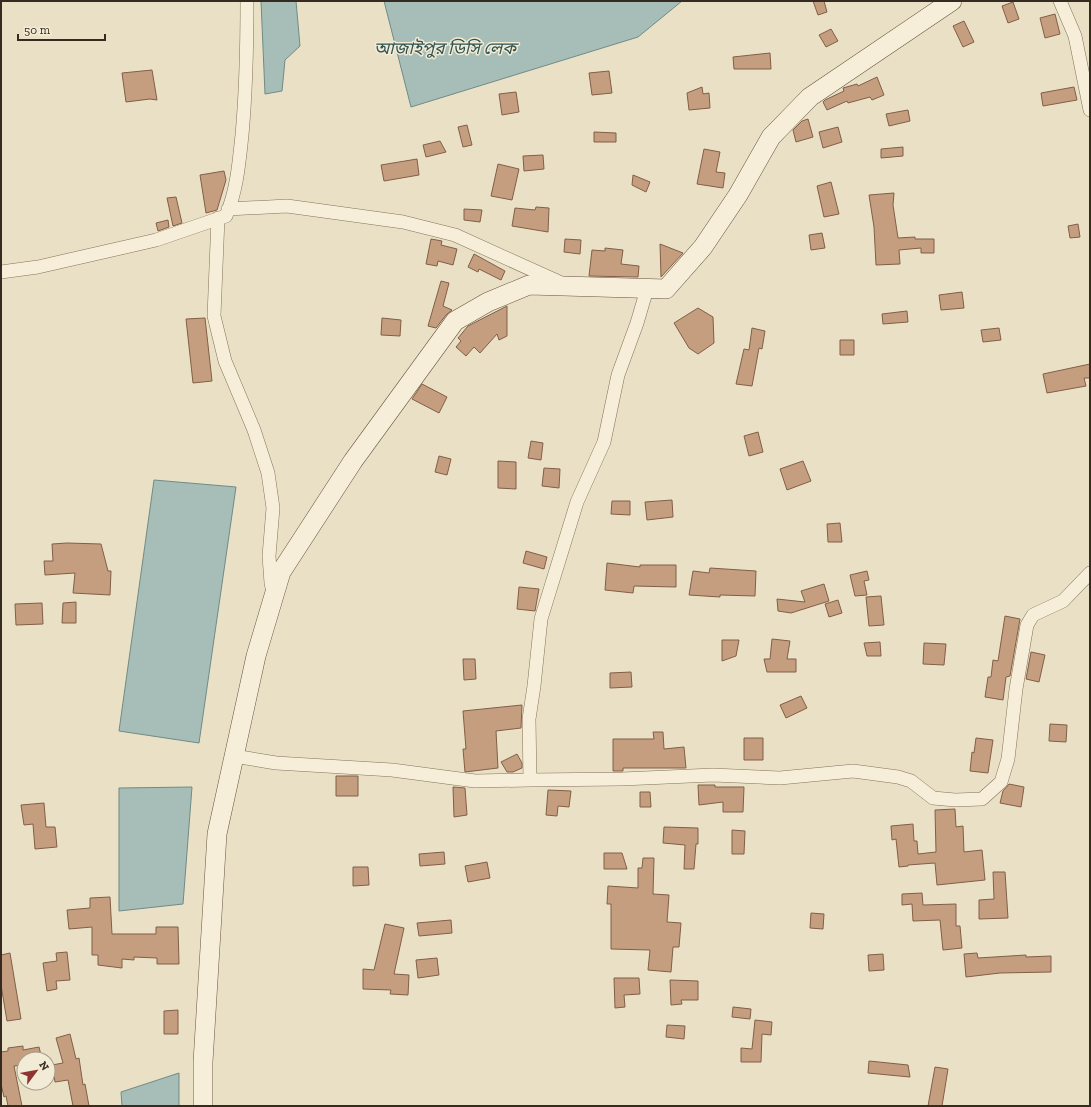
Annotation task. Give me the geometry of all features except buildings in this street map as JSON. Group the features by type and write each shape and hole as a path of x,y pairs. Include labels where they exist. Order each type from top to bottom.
{"street":[{"path":"1,272 38,267 156,240 226,216 238,172 244,113 247,1"},
{"path":"204,1106 203,1062 217,834 256,656 281,572 349,468 455,322 488,302 529,285 666,289 703,247 738,195 771,136 810,97 952,1"},
{"path":"1060,1 1075,36 1090,110"},
{"path":"228,209 287,206 403,222 455,235 569,286"},
{"path":"218,218 214,316 225,361 254,430 268,473 273,508 269,556 271,583 274,596"},
{"path":"530,780 529,719 541,619 577,502 604,442 618,375 637,323 647,289"},
{"path":"234,756 276,763 392,770 475,781 622,779 713,775 780,778 853,771 898,777 911,781 933,798 955,800 982,799 1001,782 1008,759 1016,689 1027,625 1033,615 1048,606 1063,601 1090,573"}],"water":[{"path":"261,1 296,1 300,46 285,60 282,91 265,94"},
{"name":"আজাইপুর ডিসি লেক","path":"384,1 682,1 638,37 411,107"},
{"path":"154,480 236,487 199,743 119,731"},
{"path":"192,787 183,904 119,911 119,788"},
{"path":"179,1073 179,1106 122,1106 121,1092"}]}
